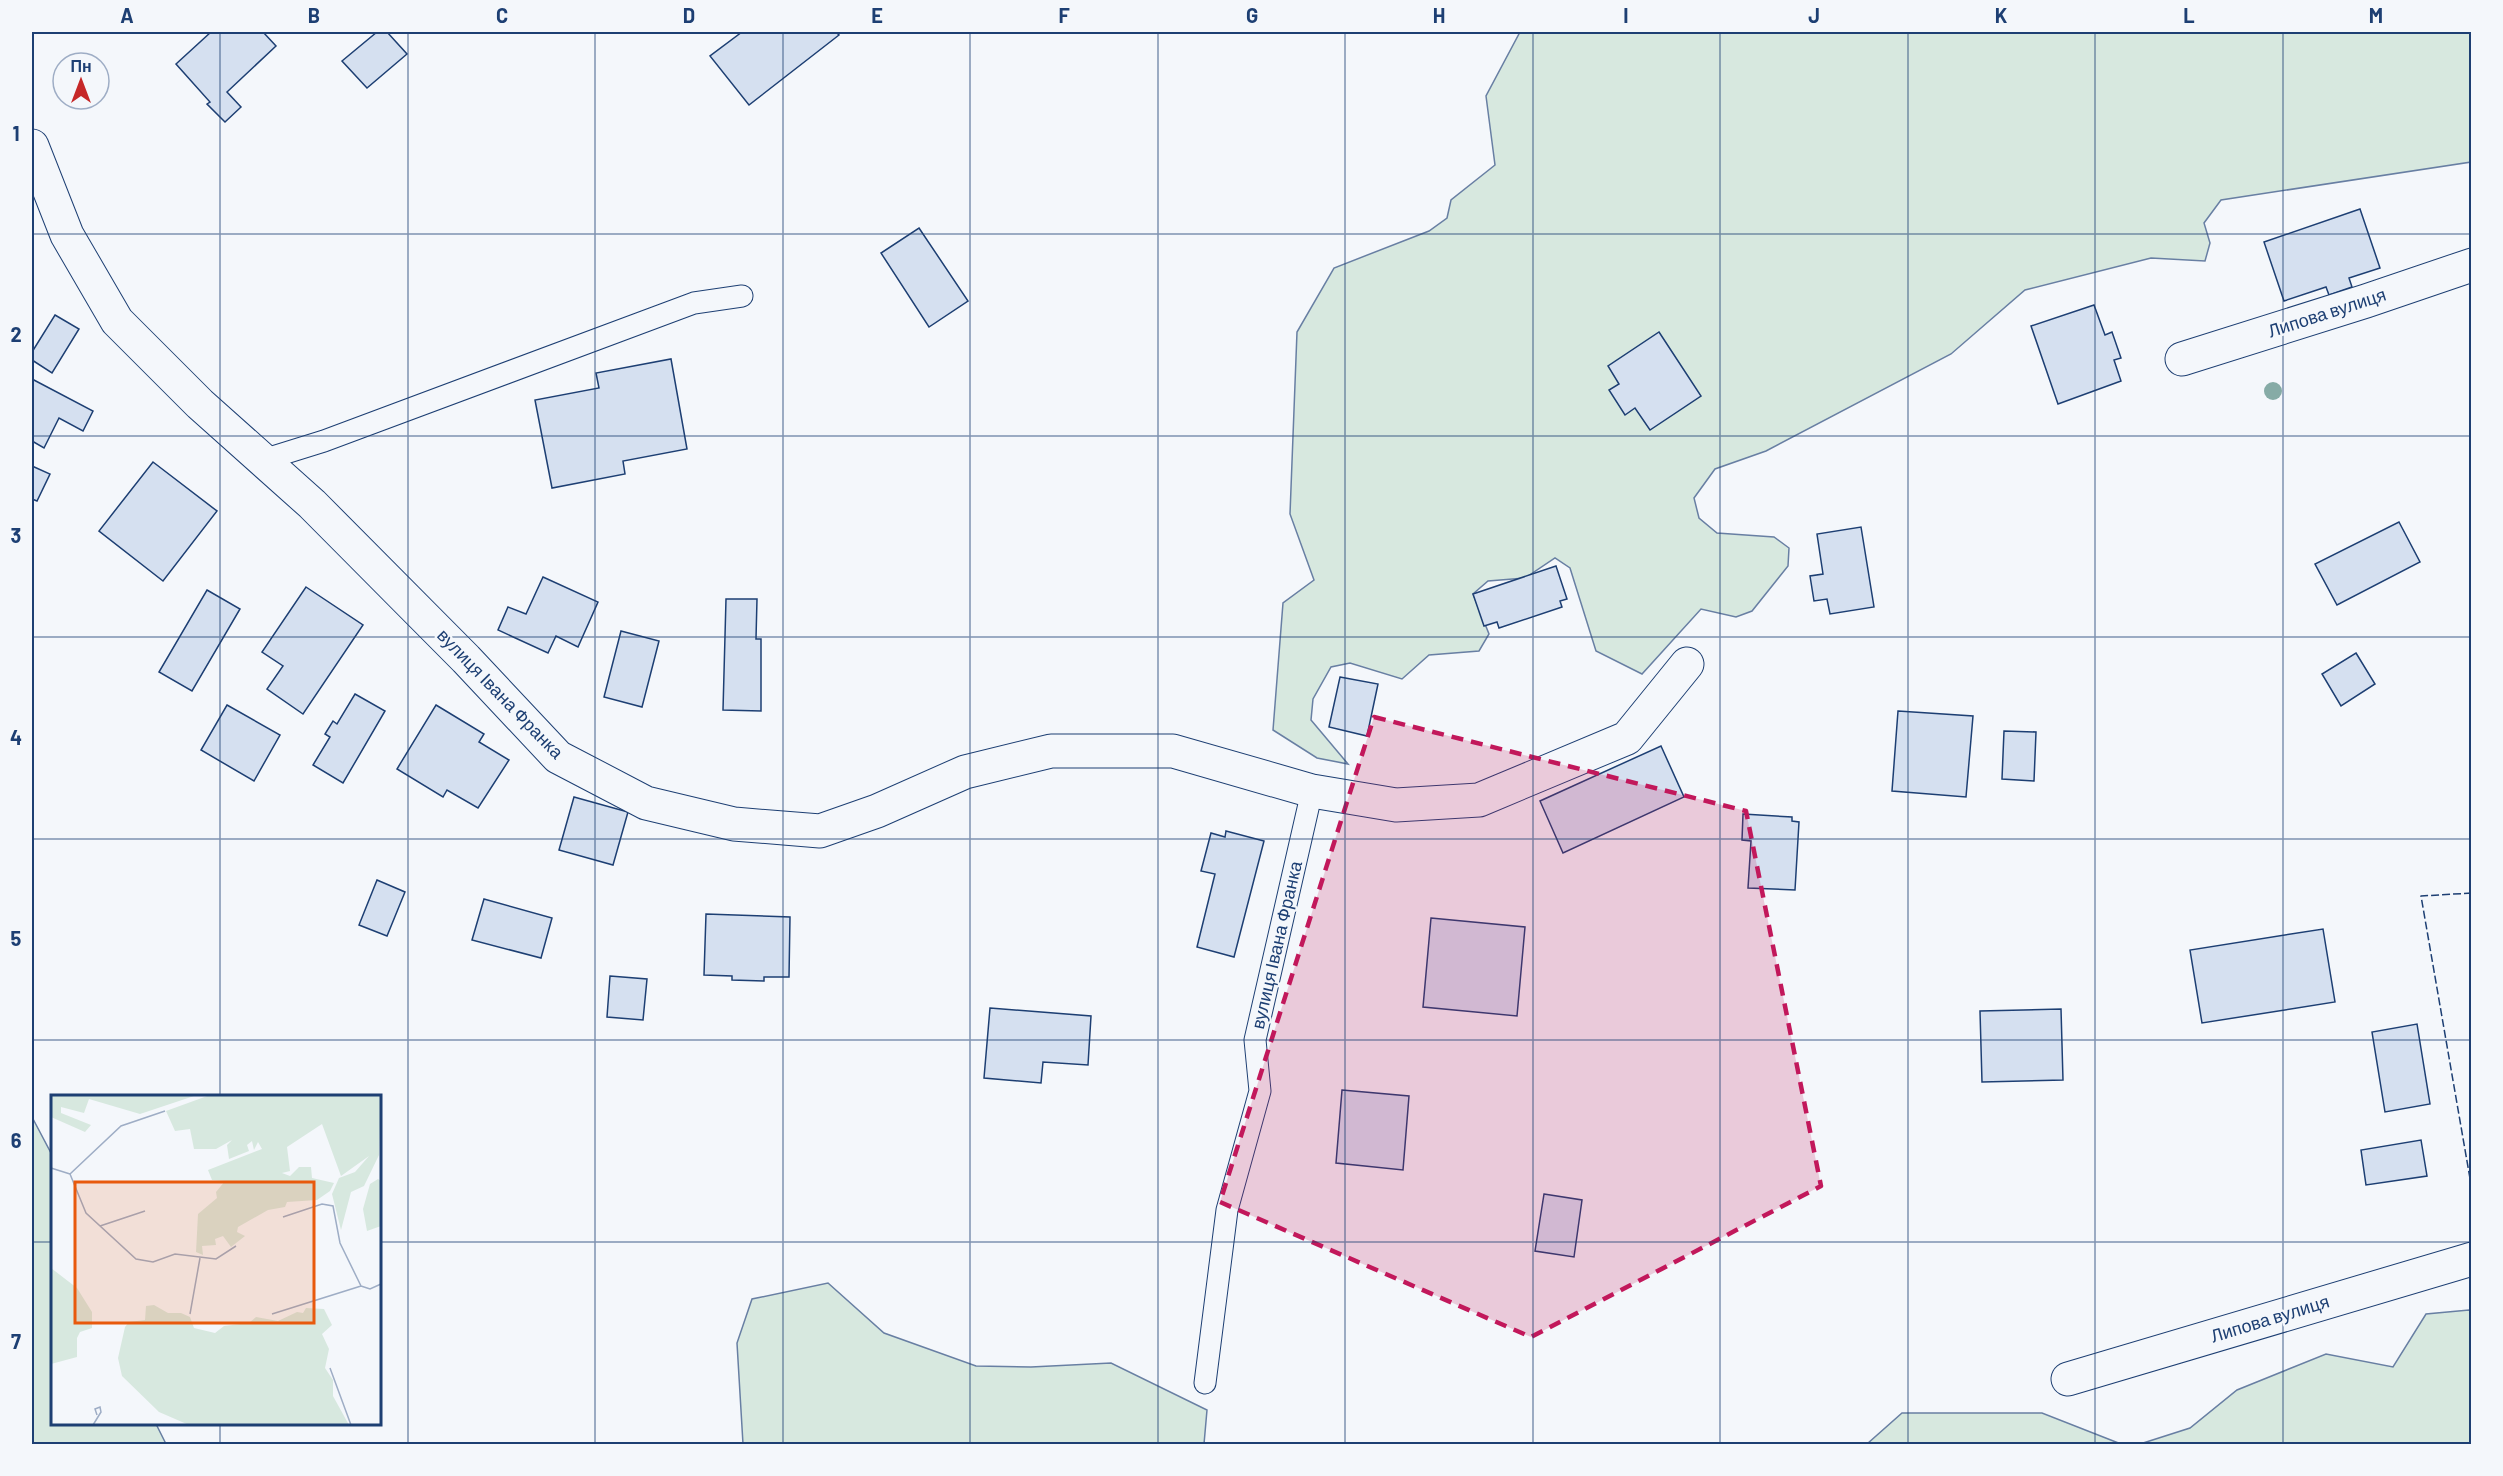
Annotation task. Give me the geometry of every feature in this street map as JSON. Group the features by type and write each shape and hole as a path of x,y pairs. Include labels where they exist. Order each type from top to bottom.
{"street":[{"name":"вулиця Івана Франка","path":"32,147 67,235 117,321 200,404 312,504 466,659 558,757 646,803 734,824 820,831 877,811 964,772 1051,751 1173,751 1312,791 1396,805 1479,800 1627,738 1687,664"},
{"name":"Липова вулиця","path":"2182,359 2366,302 2472,265"},
{"name":"Липова вулиця","path":"2068,1379 2472,1259"}],"lane":[{"path":"263,460 324,441 694,303 742,296"},
{"name":"вулиця Івана Франка","path":"1205,1383 1227,1210 1260,1091 1255,1040 1312,791"}],"highlighted area":[{"path":"1374,717 1746,811 1821,1186 1531,1337 1220,1202"}],"shaded area":[{"path":"1520,32 2471,32 2471,162 2221,200 2204,223 2210,243 2205,261 2151,258 2025,290 1951,354 1766,451 1715,469 1694,498 1699,518 1717,533 1774,537 1789,548 1788,566 1752,611 1736,617 1701,609 1642,674 1596,651 1570,568 1555,558 1525,578 1488,581 1473,594 1489,634 1479,651 1429,655 1402,679 1350,663 1331,667 1313,699 1311,720 1348,764 1317,758 1273,730 1283,603 1314,580 1290,514 1297,332 1334,268 1429,231 1447,218 1451,200 1495,165 1486,96"},
{"path":"32,1117 51,1153 51,1425 156,1425 166,1444 32,1444"},
{"path":"828,1283 884,1333 976,1366 1031,1367 1111,1363 1207,1410 1204,1444 743,1444 737,1343 752,1299"},
{"path":"2469,1310 2472,1312 2471,1444 2140,1444 2190,1428 2237,1390 2326,1354 2393,1367 2426,1314"},
{"path":"1902,1413 2042,1413 2121,1444 1867,1444"}],"building":[{"path":"211,32 263,32 276,46 227,92 241,107 225,122 207,104 210,102 176,64"},
{"path":"377,32 387,32 407,54 367,88 342,61"},
{"path":"742,32 836,32 839,35 749,105 710,56"},
{"path":"2360,209 2380,268 2349,278 2352,287 2329,295 2326,287 2284,301 2264,242"},
{"path":"919,228 968,301 929,327 881,253"},
{"path":"2094,305 2105,335 2112,332 2121,358 2114,360 2121,381 2058,404 2031,326"},
{"path":"55,315 79,329 52,373 32,360 32,352"},
{"path":"1659,332 1701,396 1650,430 1635,408 1625,415 1609,390 1619,384 1608,366"},
{"path":"671,359 687,449 623,461 625,474 552,488 535,400 599,388 596,373"},
{"path":"32,379 93,411 83,431 59,418 44,448 32,441"},
{"path":"153,462 217,511 163,581 99,531"},
{"path":"32,466 50,474 37,501 32,499"},
{"path":"2399,522 2420,562 2337,605 2315,564"},
{"path":"1861,527 1874,607 1830,614 1827,599 1814,601 1810,576 1823,574 1817,534"},
{"path":"1556,566 1567,599 1560,601 1562,607 1499,628 1497,622 1484,626 1473,594"},
{"path":"543,577 598,602 578,647 556,636 548,653 498,630 508,607 526,614"},
{"path":"306,587 363,625 303,714 267,689 283,666 262,652"},
{"path":"207,590 240,609 192,691 159,672"},
{"path":"726,599 757,599 756,639 761,639 761,711 723,710"},
{"path":"621,631 659,641 642,707 604,697"},
{"path":"2356,653 2375,684 2341,706 2322,674"},
{"path":"1340,677 1378,684 1367,736 1329,727"},
{"path":"355,694 385,711 343,783 313,765 330,737 325,734 333,721 337,724"},
{"path":"227,705 280,735 254,781 201,750"},
{"path":"436,705 484,734 479,742 509,760 478,808 447,790 443,797 397,769"},
{"path":"1898,711 1973,716 1966,797 1892,791"},
{"path":"2004,731 2036,732 2034,781 2002,779"},
{"path":"1661,746 1684,797 1563,853 1540,801"},
{"path":"574,797 628,812 613,865 559,850"},
{"path":"1743,814 1792,817 1792,821 1799,822 1795,890 1748,888 1751,841 1742,840"},
{"path":"1226,831 1264,841 1234,957 1197,947 1215,874 1201,871 1211,833 1225,837"},
{"path":"377,880 405,892 387,936 359,925"},
{"path":"484,899 552,918 541,958 472,940"},
{"path":"706,914 790,917 789,977 764,977 764,981 732,980 732,976 704,975"},
{"path":"1431,918 1525,927 1517,1016 1423,1007"},
{"path":"2323,929 2335,1002 2202,1023 2190,950"},
{"path":"610,976 647,979 643,1020 607,1017"},
{"path":"990,1008 1091,1016 1088,1065 1043,1062 1041,1083 984,1078"},
{"path":"2061,1009 2063,1080 1982,1082 1980,1011"},
{"path":"2417,1024 2430,1104 2385,1112 2372,1032"},
{"path":"1342,1090 1409,1096 1403,1170 1336,1163"},
{"path":"2421,1140 2427,1176 2366,1185 2361,1150"},
{"path":"1544,1194 1582,1200 1574,1257 1535,1251"}],"fence":[{"path":"2472,893 2421,896 2472,1190"}]}
